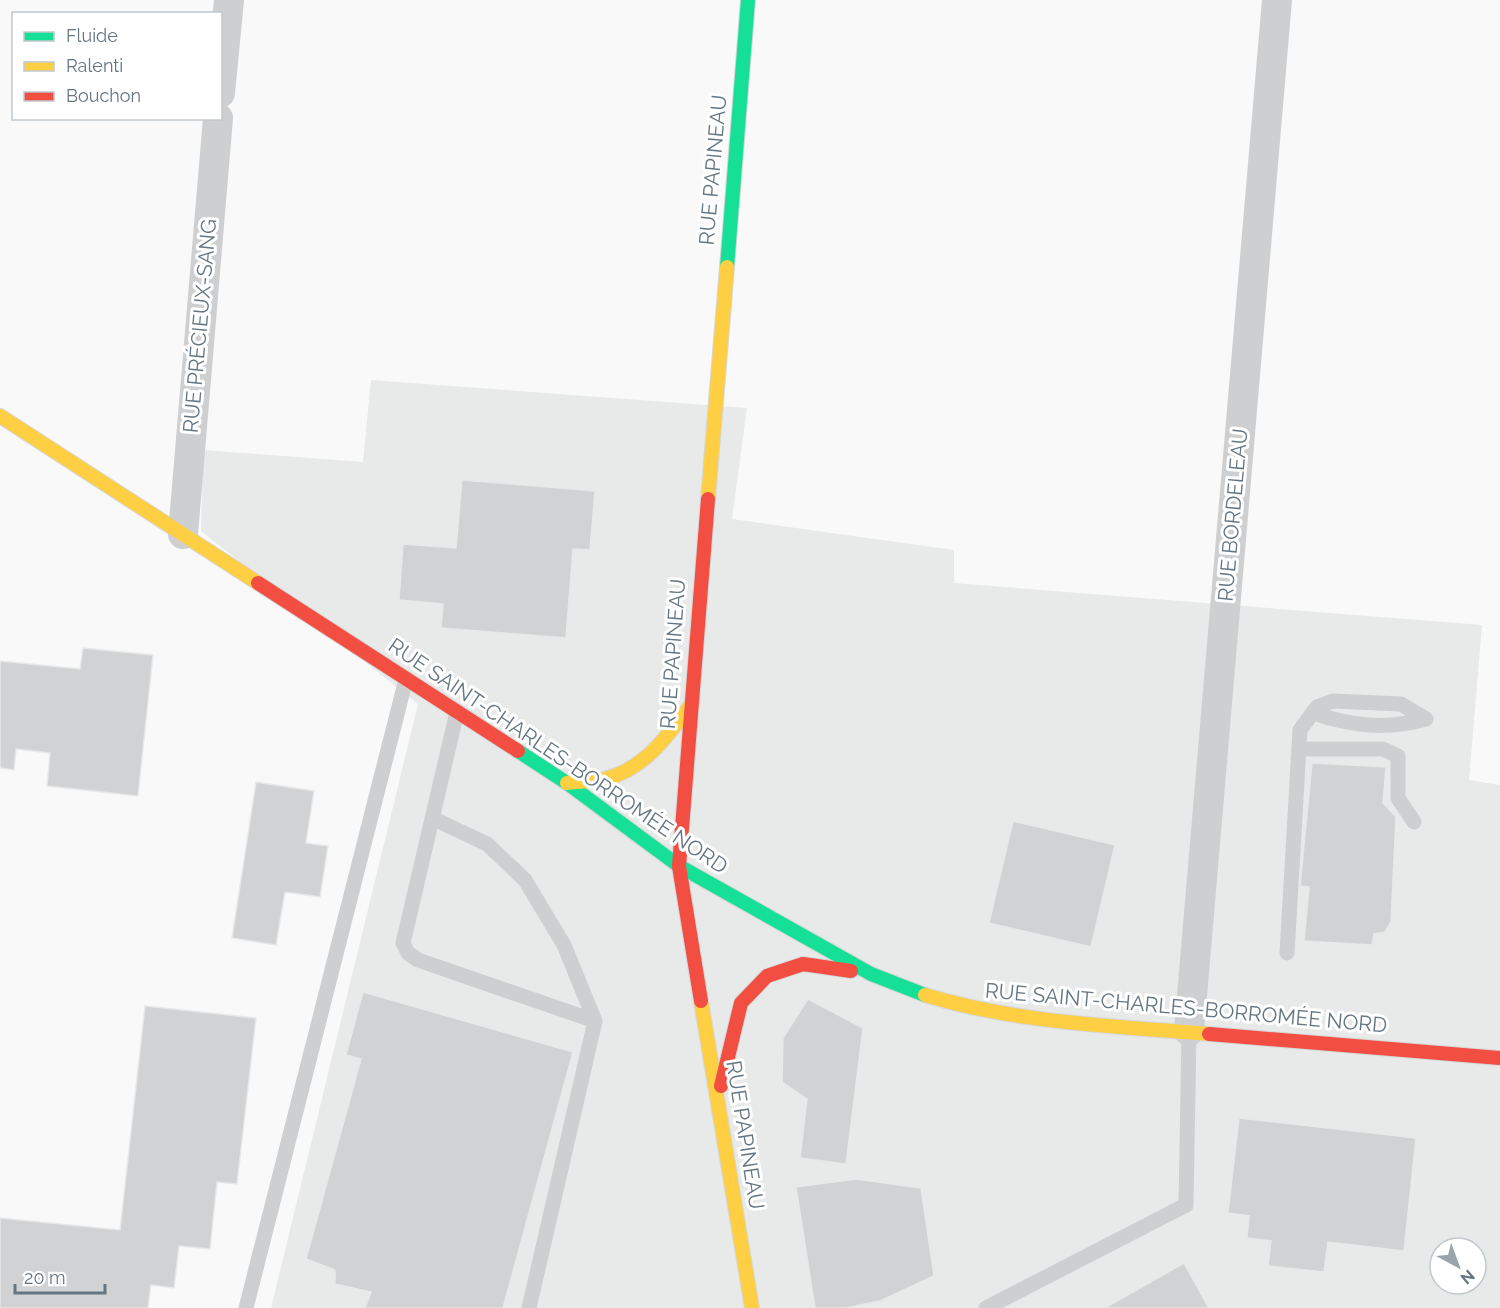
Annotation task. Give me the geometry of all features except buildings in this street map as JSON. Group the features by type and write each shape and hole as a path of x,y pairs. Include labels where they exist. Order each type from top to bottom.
{"main road":[{"name":"RUE PAPINEAU","path":"748,0 679,866 752,1308"},
{"name":"RUE SAINT-CHARLES-BORROMÉE NORD","path":"0,416 567,783 679,866 871,974 907,989 972,1009 1043,1020 1189,1030 1500,1058"},
{"path":"567,783 609,778 644,762 671,733 690,706"},
{"path":"718,1099 741,1003 767,976 803,964 871,974"}],"street":[{"path":"222,72 229,0"},
{"name":"RUE BORDELEAU","path":"1189,1030 1276,0"},
{"name":"RUE PRÉCIEUX-SANG","path":"183,534 218,120"}],"lane":[{"path":"246,1308 406,679"},
{"path":"1287,953 1300,730 1313,712 1317,707 1333,700 1401,704 1426,719 1400,727 1344,723 1313,712"},
{"path":"457,712 403,943 408,953 417,960 595,1021"},
{"path":"1299,749 1383,749 1398,756 1398,798 1414,822"},
{"path":"432,818 487,844 525,880 564,945 595,1021 529,1308"},
{"path":"986,1308 1186,1204 1189,1030"}],"shaded area":[{"path":"371,380 747,408 732,519 954,550 954,583 1482,625 1469,780 1500,785 1500,1308 271,1308 418,704 201,531 203,450 363,462"}],"traffic: fast":[{"path":"727,267 748,0"},
{"path":"518,751 567,783 679,866 871,974 925,995"}],"traffic: slow":[{"path":"708,499 727,267"},
{"path":"0,416 258,583"},
{"path":"567,783 605,779 632,768 654,750 690,706"},
{"path":"925,995 1030,1018 1209,1034"},
{"path":"701,1001 752,1308"}],"traffic: jam":[{"path":"701,1001 679,866 708,499"},
{"path":"258,583 518,751"},
{"path":"721,1086 741,1003 767,976 803,964 851,971"},
{"path":"1209,1034 1500,1058"}]}
